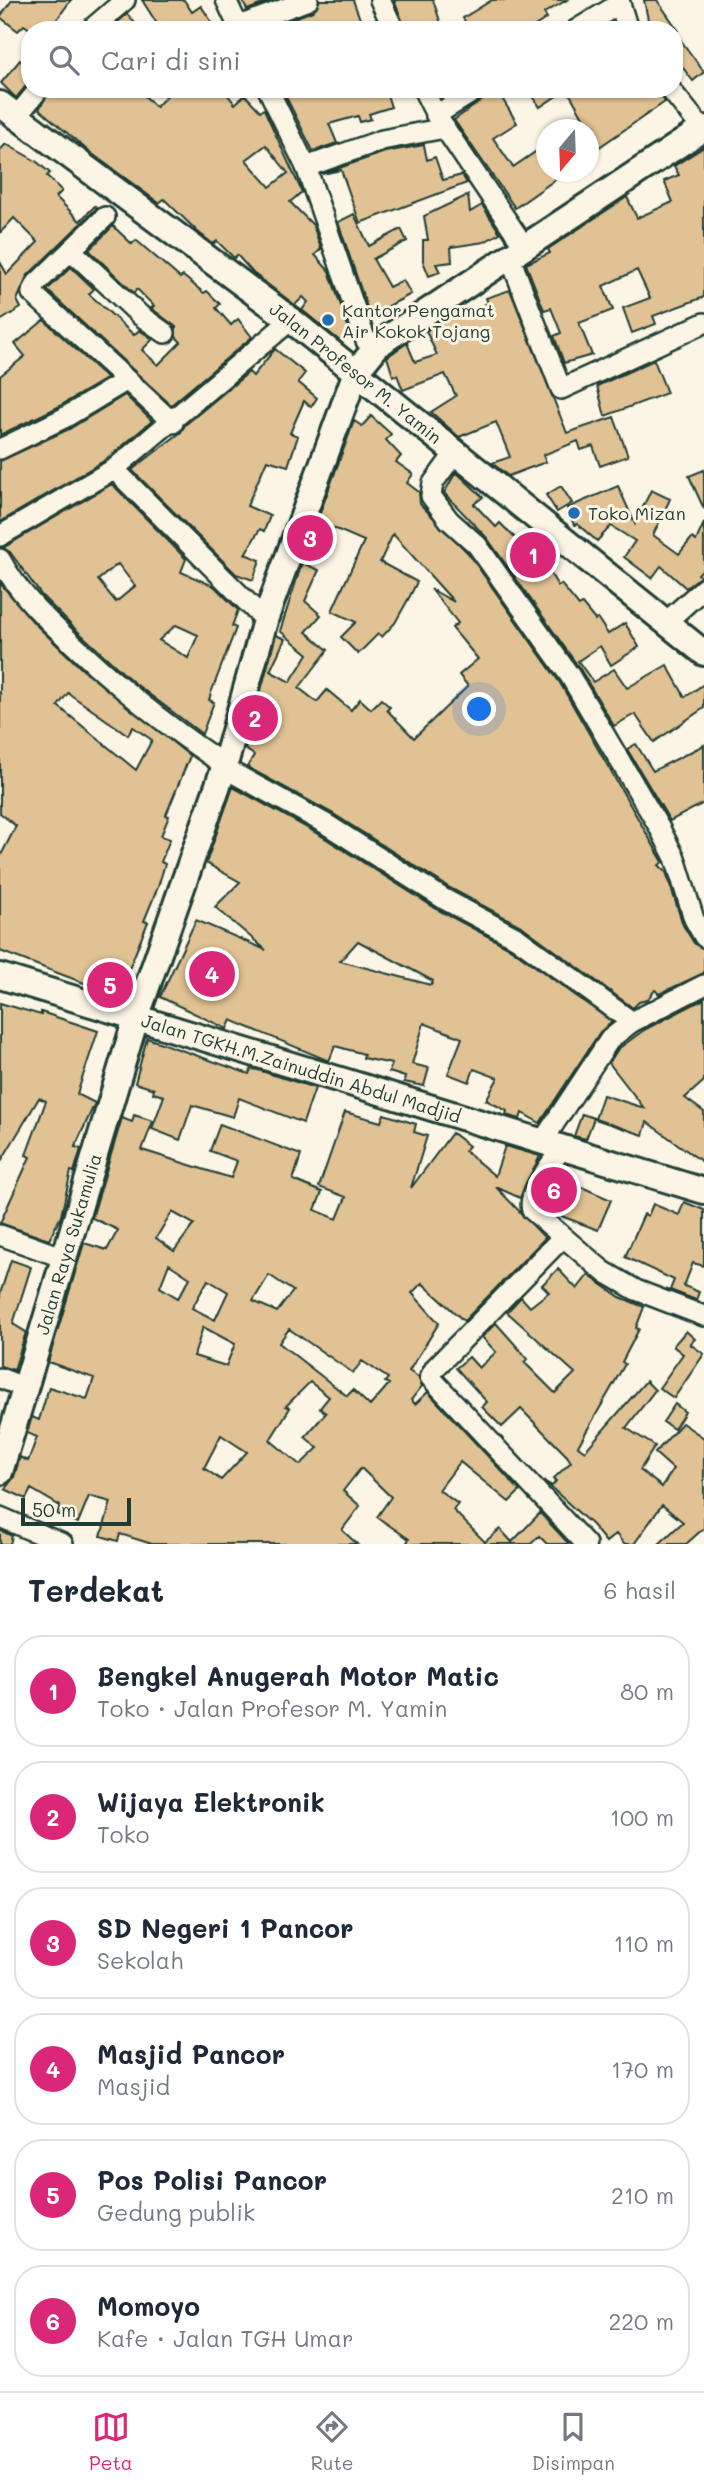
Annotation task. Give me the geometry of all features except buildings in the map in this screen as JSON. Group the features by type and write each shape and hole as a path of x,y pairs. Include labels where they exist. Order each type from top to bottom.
{"main road":[{"name":"Jalan Profesor M. Yamin","path":"9,110 291,320 704,653"},
{"path":"235,703 258,613 352,369 366,341 701,121"},
{"path":"235,703 352,369 377,345 514,246"},
{"name":"Jalan Raya Sukamulia","path":"0,1472 136,1018 143,965 221,764 235,703"},
{"name":"Jalan TGKH.M.Zainuddin Abdul Madjid","path":"0,976 704,1191"}],"street":[{"path":"100,21 125,0"},
{"path":"226,0 236,21"},
{"path":"257,21 308,0"},
{"path":"380,0 390,21"},
{"path":"590,21 619,2 625,21"},
{"path":"9,110 26,98"},
{"path":"272,98 306,167 366,341"},
{"path":"428,98 514,246 561,389 704,323"},
{"path":"306,167 440,121 467,98"},
{"path":"679,98 701,121"},
{"path":"105,217 37,283 32,293 173,423"},
{"path":"71,250 141,316 165,333"},
{"path":"0,536 114,469 173,423 258,345 291,320"},
{"path":"0,449 64,418 127,380"},
{"path":"456,453 433,483 431,496 449,520 477,545 570,676 664,837 681,875 697,926 704,937"},
{"path":"114,469 258,613"},
{"path":"0,559 36,610 143,707 221,764 326,824 444,899 517,938 632,1022"},
{"path":"665,623 704,589"},
{"path":"704,985 632,1022 610,1039 552,1145 530,1205 562,1238 603,1271 630,1287 704,1316"},
{"path":"0,1235 64,1258"},
{"path":"562,1238 435,1368 430,1377 586,1544"},
{"path":"0,1378 26,1388"},
{"path":"0,1517 63,1544"}],"place":[{"name":"Kantor Pengamat Air Kokok Tojang","path":"328,320"},
{"name":"Toko Mizan","path":"574,513"},
{"name":"SD Negeri 1 Pancor","path":"310,538"},
{"name":"Bengkel Anugerah Motor Matic","path":"533,555"},
{"name":"Wijaya Elektronik","path":"255,718"},
{"name":"Masjid Pancor","path":"212,974"},
{"name":"Pos Polisi Pancor","path":"110,985"},
{"name":"Momoyo","path":"554,1190"}]}
